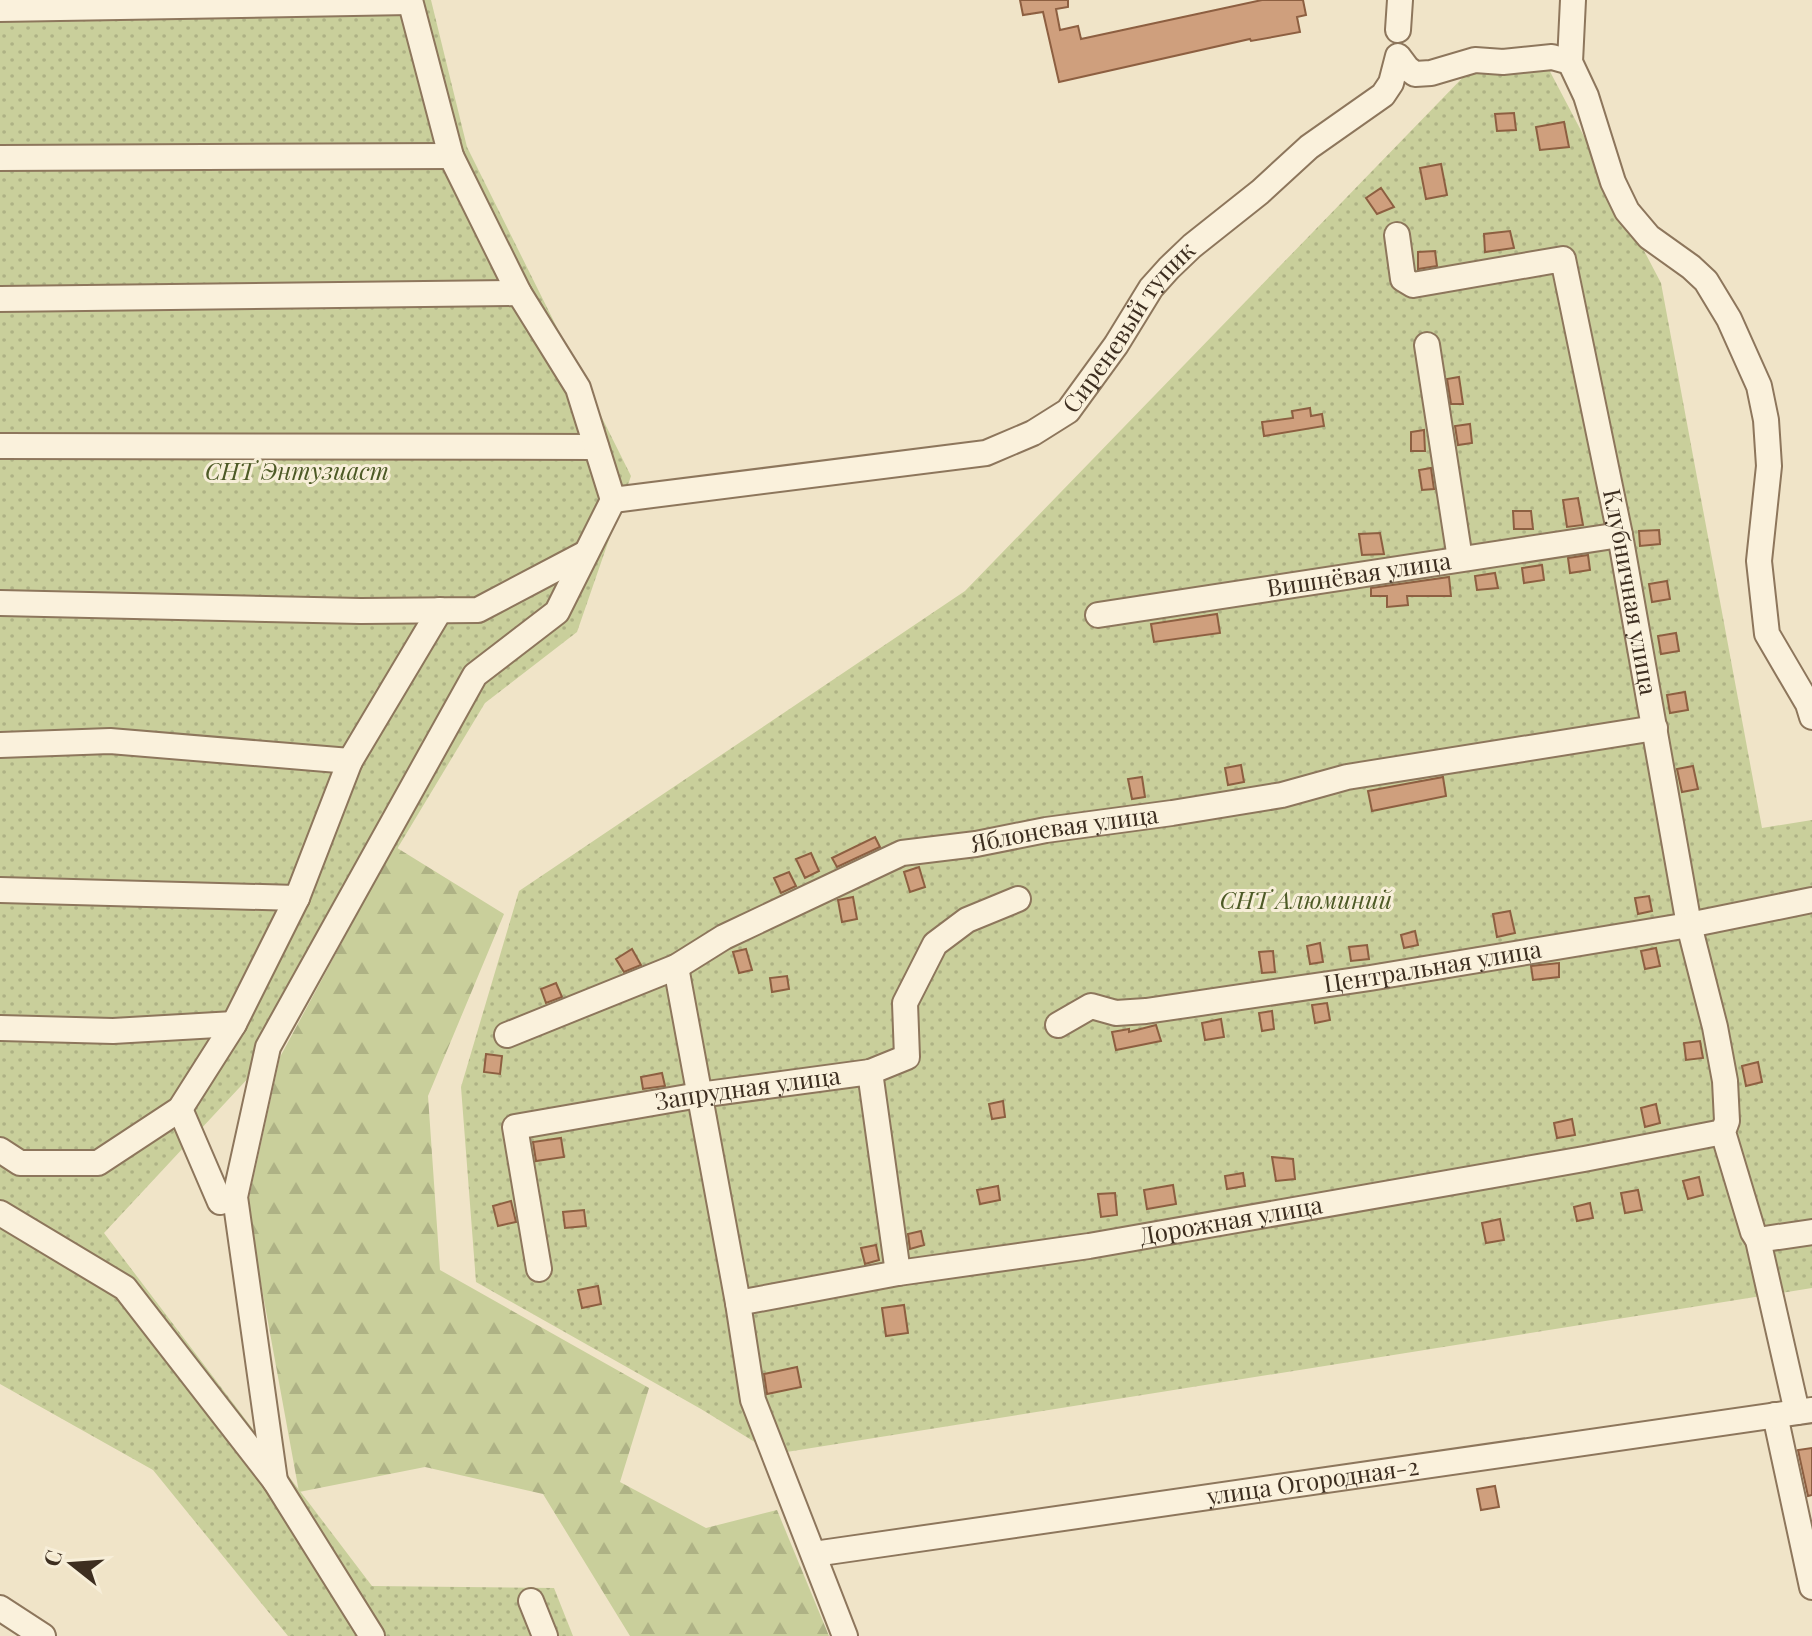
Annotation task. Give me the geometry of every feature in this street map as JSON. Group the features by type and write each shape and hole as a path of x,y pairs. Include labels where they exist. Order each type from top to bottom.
{"street":[{"path":"1398,30 1400,0"},
{"path":"1573,0 1570,62 1586,96 1613,182 1627,211 1649,237 1706,281 1729,319 1759,386 1766,420 1769,466 1759,561 1767,634 1808,704 1812,717"},
{"path":"0,9 410,1 451,156 519,293 578,388 613,500 557,612 475,675 268,1047 235,1197 275,1481"},
{"name":"Сиреневый тупик","path":"613,500 986,453 1033,433 1068,411 1116,345 1151,288 1169,268 1309,147 1383,95 1391,83 1398,56 1415,74 1431,73 1475,60 1503,62 1552,57 1570,62"},
{"path":"0,158 451,156"},
{"name":"Клубничная улица","path":"1397,235 1403,279 1413,285 1563,259 1620,535 1689,925 1725,1081 1727,1121 1723,1132"},
{"path":"0,299 519,293"},
{"path":"1427,345 1460,559"},
{"path":"0,446 596,447"},
{"name":"Вишнёвая улица","path":"1098,615 1620,535"},
{"path":"0,603 361,611 478,610 586,553"},
{"path":"0,1150 20,1163 98,1163 180,1109 234,1024 297,898 350,761 440,610"},
{"name":"Яблоневая улица","path":"507,1035 676,967 724,937 902,853 1172,813 1266,797 1347,777 1655,728"},
{"path":"0,745 110,741 350,761"},
{"path":"0,890 297,898"},
{"name":"Запрудная улица","path":"539,1269 515,1127 699,1095 870,1072 907,1057 905,1003 935,944 967,920 1018,899"},
{"name":"Центральная улица","path":"1058,1025 1091,1006 1116,1013 1146,1011 1689,925 1812,900"},
{"path":"676,967 753,1400 845,1636"},
{"path":"0,1028 113,1031 234,1024"},
{"path":"870,1072 898,1273"},
{"path":"180,1109 220,1202 235,1197"},
{"path":"1723,1132 1758,1240 1795,1413 1812,1587"},
{"name":"Дорожная улица","path":"738,1303 898,1273 1089,1246 1723,1132"},
{"path":"0,1213 125,1288 275,1481 372,1636"},
{"path":"1758,1240 1812,1232"},
{"name":"улица Огородная-2","path":"814,1554 1795,1413"},
{"path":"531,1601 545,1636"},
{"path":"0,1608 43,1636"}],"green space":[{"name":"СНТ Энтузиаст","path":"0,0 431,0 467,147 631,476 577,632 485,703 279,1045 104,1233 372,1586 554,1588 573,1636 288,1636 153,1470 0,1384"},
{"name":"СНТ Алюминий","path":"1545,62 1661,283 1762,828 1812,820 1812,1288 774,1454 701,1409 476,1282 461,1087 519,891 965,591 1471,69"},
{"path":"394,846 504,914 428,1096 440,1270 649,1388 620,1482 706,1528 777,1510 829,1636 630,1636 543,1494 425,1467 299,1492 247,1207 280,1057"}],"building":[{"path":"1020,0 1068,0 1068,7 1056,9 1060,30 1078,26 1081,39 1262,0 1303,0 1306,15 1297,17 1300,32 1250,39 1059,82 1043,12 1023,15"},
{"path":"1514,113 1516,130 1497,131 1495,114"},
{"path":"1564,122 1569,147 1540,150 1536,127"},
{"path":"1441,164 1447,195 1426,199 1420,168"},
{"path":"1381,188 1394,207 1377,214 1366,198"},
{"path":"1510,231 1514,248 1485,252 1484,234"},
{"path":"1435,251 1437,266 1418,269 1418,252"},
{"path":"1459,377 1463,404 1451,404 1447,379"},
{"path":"1310,408 1311,416 1322,414 1324,426 1264,436 1262,422 1293,418 1292,411"},
{"path":"1470,424 1472,443 1458,445 1455,426"},
{"path":"1424,430 1425,451 1411,451 1411,432"},
{"path":"1431,468 1434,489 1422,490 1419,470"},
{"path":"1578,498 1583,525 1567,527 1563,500"},
{"path":"1513,511 1531,511 1533,529 1514,529"},
{"path":"1659,530 1660,544 1640,546 1639,531"},
{"path":"1380,533 1384,554 1362,555 1359,534"},
{"path":"1588,555 1590,570 1570,573 1568,558"},
{"path":"1542,565 1544,580 1524,583 1522,568"},
{"path":"1495,573 1498,588 1477,590 1475,576"},
{"path":"1449,577 1451,596 1407,596 1408,605 1387,607 1387,596 1371,596 1371,588"},
{"path":"1667,581 1670,599 1652,602 1649,584"},
{"path":"1217,614 1220,633 1154,642 1151,624"},
{"path":"1676,633 1679,651 1661,654 1658,636"},
{"path":"1685,692 1688,710 1670,713 1667,695"},
{"path":"1241,765 1244,782 1228,785 1225,768"},
{"path":"1693,766 1698,789 1682,792 1677,769"},
{"path":"1142,777 1145,797 1132,799 1128,779"},
{"path":"1443,777 1446,796 1372,811 1368,791"},
{"path":"875,837 880,847 837,867 832,858"},
{"path":"811,853 819,871 805,878 796,859"},
{"path":"919,867 925,887 910,892 904,872"},
{"path":"789,872 796,886 781,893 774,878"},
{"path":"1649,896 1652,911 1638,914 1635,898"},
{"path":"853,897 857,919 842,922 838,900"},
{"path":"1510,911 1515,933 1497,937 1493,914"},
{"path":"1415,931 1418,945 1404,948 1401,935"},
{"path":"1320,943 1323,962 1310,964 1307,946"},
{"path":"1367,945 1369,959 1351,961 1349,947"},
{"path":"1656,948 1660,966 1645,969 1641,951"},
{"path":"632,949 641,965 624,972 616,959"},
{"path":"746,949 752,970 739,973 733,952"},
{"path":"1273,951 1275,972 1262,973 1259,952"},
{"path":"1559,963 1559,977 1533,980 1531,966"},
{"path":"787,976 789,989 772,992 770,978"},
{"path":"556,983 562,997 546,1003 541,989"},
{"path":"1327,1003 1330,1020 1315,1023 1312,1005"},
{"path":"1272,1011 1274,1029 1262,1031 1259,1013"},
{"path":"1221,1019 1224,1037 1205,1040 1202,1023"},
{"path":"1156,1025 1161,1041 1116,1050 1112,1032 1129,1029 1129,1032"},
{"path":"1700,1041 1703,1058 1686,1060 1684,1043"},
{"path":"486,1054 502,1056 500,1074 484,1072"},
{"path":"1758,1062 1762,1082 1746,1086 1742,1066"},
{"path":"662,1073 665,1086 643,1089 641,1077"},
{"path":"1003,1101 1005,1117 992,1119 989,1104"},
{"path":"1656,1104 1660,1123 1645,1127 1641,1108"},
{"path":"1572,1119 1575,1135 1557,1138 1554,1123"},
{"path":"561,1138 564,1157 536,1161 533,1142"},
{"path":"1272,1157 1293,1159 1295,1179 1276,1181"},
{"path":"1243,1173 1245,1186 1227,1189 1225,1176"},
{"path":"1699,1177 1703,1195 1688,1199 1683,1181"},
{"path":"1173,1185 1176,1204 1147,1209 1144,1190"},
{"path":"998,1186 1000,1200 980,1204 977,1190"},
{"path":"1638,1190 1642,1210 1625,1213 1621,1193"},
{"path":"1115,1193 1117,1215 1101,1217 1098,1194"},
{"path":"511,1201 516,1222 498,1226 493,1206"},
{"path":"1590,1203 1593,1218 1577,1221 1574,1207"},
{"path":"584,1210 586,1226 565,1228 563,1212"},
{"path":"1500,1219 1504,1240 1486,1243 1482,1223"},
{"path":"921,1231 924,1245 910,1249 908,1234"},
{"path":"876,1245 879,1260 865,1264 861,1248"},
{"path":"598,1286 601,1304 582,1308 578,1290"},
{"path":"904,1305 908,1333 886,1336 882,1308"},
{"path":"797,1367 801,1387 767,1394 764,1374"},
{"path":"1812,1448 1812,1495 1808,1496 1798,1450"},
{"path":"1495,1486 1499,1507 1481,1510 1477,1489"}]}
